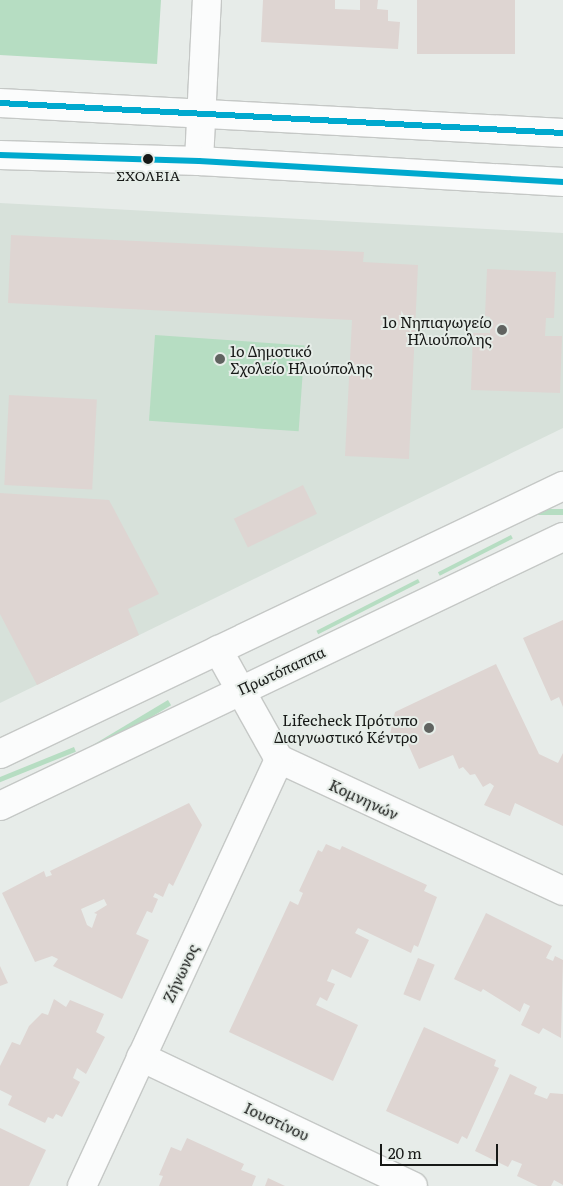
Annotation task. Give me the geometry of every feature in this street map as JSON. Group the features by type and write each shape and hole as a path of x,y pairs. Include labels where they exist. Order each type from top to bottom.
{"street":[{"path":"200,162 207,0"},
{"path":"0,103 563,133"},
{"path":"0,155 200,162 563,182"},
{"path":"0,754 563,486"},
{"name":"Πρωτόπαππα","path":"0,806 239,690 563,537"},
{"path":"218,650 279,759"},
{"name":"Κομνηνών","path":"279,759 563,891"},
{"name":"Ζήνωνος","path":"82,1186 279,759"},
{"name":"Ιουστίνου","path":"141,1057 413,1186"}],"shaded area":[{"name":"1ο Δημοτικό Σχολείο Ηλιούπολης","path":"0,203 563,233 563,428 0,703"}],"green space":[{"path":"0,0 161,0 157,64 0,55"},
{"path":"155,335 305,345 299,431 149,421"},
{"path":"511,509 563,509 563,515 511,515"},
{"path":"511,535 513,539 440,576 438,572"},
{"path":"418,579 420,583 318,634 316,631"},
{"path":"168,700 171,705 93,752 90,747"},
{"path":"74,747 76,752 0,782 0,777"}],"building":[{"path":"263,0 335,0 335,9 360,10 360,0 378,0 377,9 388,10 388,21 400,22 398,49 261,42"},
{"path":"417,0 515,0 515,54 417,54"},
{"path":"11,235 364,252 363,262 418,265 409,459 345,456 352,320 8,303"},
{"path":"487,269 556,272 554,318 546,318 545,336 562,336 560,393 471,390 473,333 490,333 490,317 485,316"},
{"path":"9,395 97,400 92,489 4,485"},
{"path":"303,485 317,514 248,548 234,519"},
{"path":"0,493 109,500 159,594 128,609 139,635 37,685 0,614"},
{"path":"563,620 563,707 559,697 551,701 523,638"},
{"path":"496,664 539,754 558,763 563,753 563,826 515,803 510,816 484,805 494,786 490,783 483,787 475,774 470,775 463,767 459,769 453,755 419,769 407,742 390,734 395,712"},
{"path":"189,803 202,825 173,886 169,883 163,897 155,893 153,897 158,899 152,913 147,911 136,934 149,940 122,999 53,966 58,959 52,956 35,962 2,893 44,871 46,877 52,875 50,871","holes":["104,899 107,905 94,913 97,914 92,928 87,925 81,909"]},
{"path":"326,844 340,850 342,846 427,885 424,891 437,897 418,947 414,945 411,953 358,928 355,933 369,940 351,978 332,969 327,981 335,984 327,1001 320,997 316,1005 358,1025 333,1081 229,1032 290,901 298,905 303,893 299,891 318,850 322,852"},
{"path":"486,913 552,946 546,958 553,961 555,956 563,960 561,1038 543,1028 539,1034 521,1025 530,1006 524,1003 520,1012 483,989 481,992 454,979"},
{"path":"418,958 435,965 420,1001 403,994"},
{"path":"0,966 8,983 0,986"},
{"path":"54,999 66,1007 70,1000 104,1014 96,1032 105,1037 86,1074 77,1068 73,1078 80,1082 62,1117 56,1114 53,1119 48,1117 45,1123 8,1105 12,1096 0,1090 0,1066 12,1042 20,1045 29,1026 42,1013 48,1015"},
{"path":"424,1027 496,1060 494,1066 499,1068 467,1139 462,1136 458,1144 386,1111"},
{"path":"510,1074 537,1087 534,1094 547,1099 550,1093 563,1094 563,1185 554,1180 551,1186 538,1186 517,1176 522,1164 512,1160 508,1167 475,1151"},
{"path":"0,1128 46,1150 29,1186 0,1186"},
{"path":"187,1138 244,1164 241,1170 256,1176 252,1186 159,1186 163,1176 159,1175 171,1147 181,1151"},
{"path":"268,1178 285,1186 265,1186"}],"transit line":[{"path":"0,103 563,133"},
{"path":"0,155 199,161 563,182"}],"place":[{"name":"ΣΧΟΛΕΙΑ","path":"148,159"},
{"name":"1ο Νηπιαγωγείο Ηλιούπολης","path":"502,330"},
{"name":"1ο Δημοτικό Σχολείο Ηλιούπολης","path":"220,359"},
{"name":"Lifecheck Πρότυπο Διαγνωστικό Κέντρο","path":"429,728"}]}
